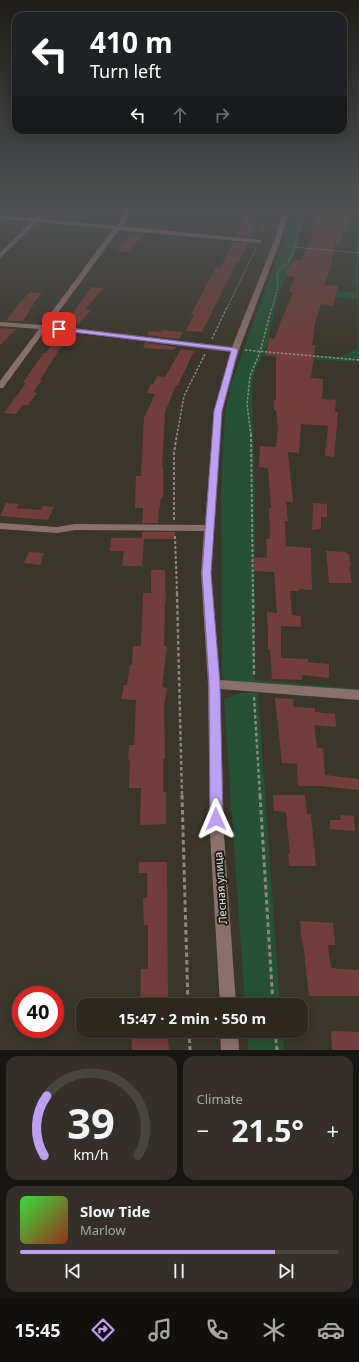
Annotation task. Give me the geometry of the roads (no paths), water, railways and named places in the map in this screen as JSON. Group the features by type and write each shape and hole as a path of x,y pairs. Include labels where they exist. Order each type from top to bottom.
{"street":[{"path":"0,386 95,257"},
{"name":"Лесная улица","path":"228,998 217,834 214,684 206,573 218,411 235,350 270,257"},
{"path":"0,324 44,327 235,350"},
{"path":"0,526 57,530 75,526 175,526 210,528"},
{"path":"214,684 359,695"},
{"path":"229,1038 230,1050"}]}
